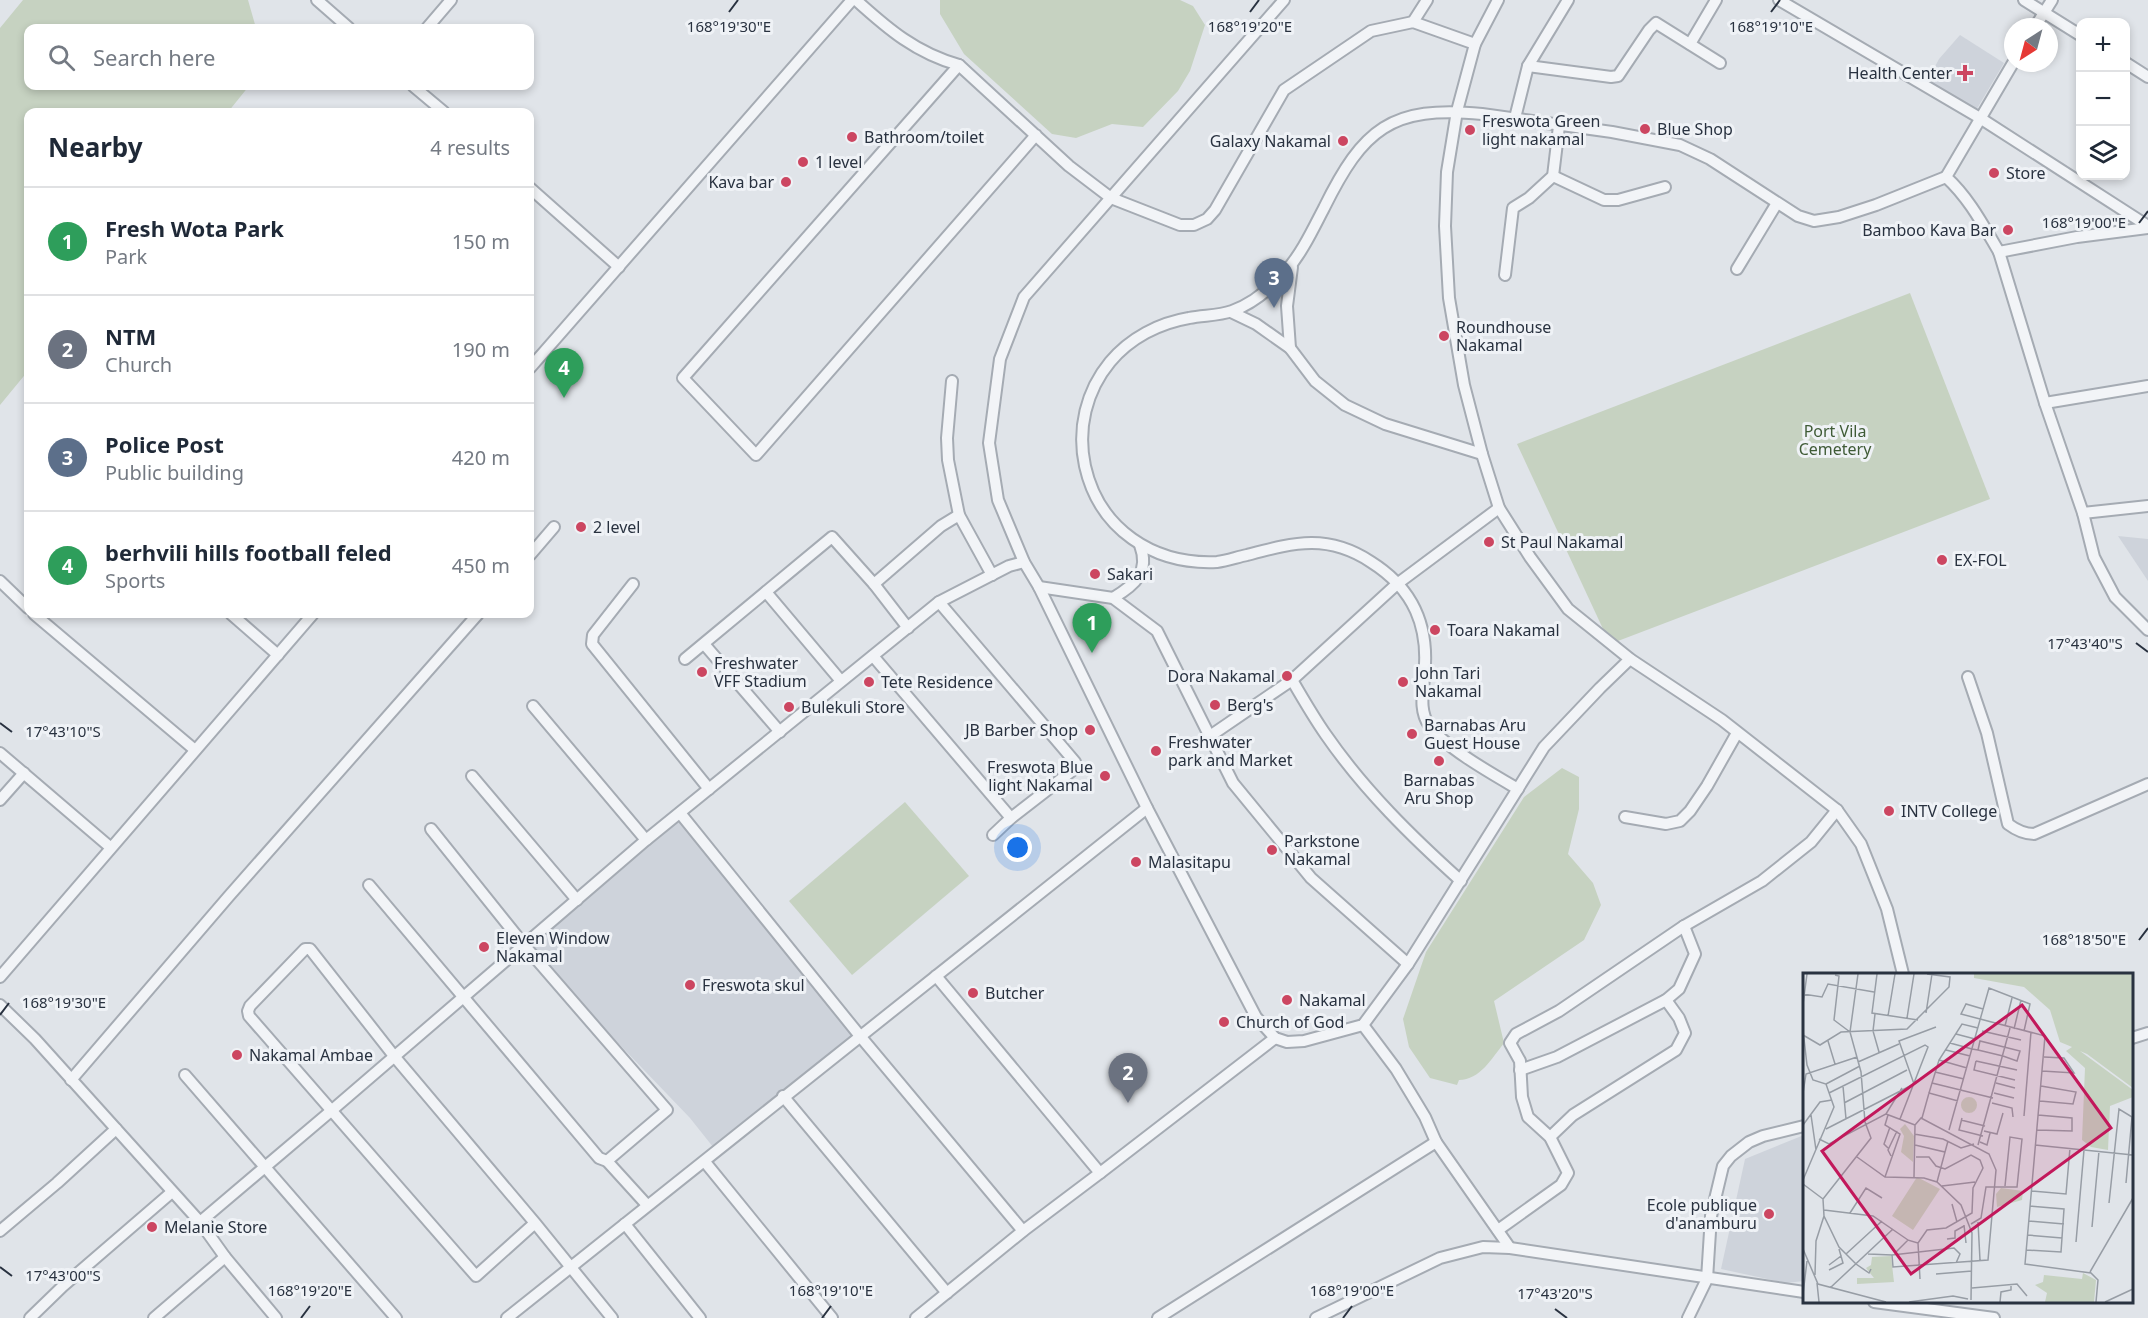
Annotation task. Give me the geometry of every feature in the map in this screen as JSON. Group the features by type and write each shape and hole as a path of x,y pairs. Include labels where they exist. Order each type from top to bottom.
{"street":[{"path":"317,0 344,24"},
{"path":"431,24 452,0"},
{"path":"534,363 854,0 890,31 938,59 959,65 1069,166 1111,198 1180,225 1194,225 1207,219 1215,210 1284,90 1371,31 1413,22 1474,44"},
{"path":"1284,0 1024,297 1000,358 988,443 998,500 1024,562 1039,587 1147,808 1256,1017 1275,1038 1287,1042 1304,1041 1362,1025 1408,964 1544,747 1630,659"},
{"path":"1413,22 1426,0"},
{"path":"1498,0 1474,44 1457,111 1447,171 1445,215 1449,298 1464,385 1499,508 1530,557 1568,609 1630,659 1722,720 1837,810 1861,844 1887,909 1903,973"},
{"path":"1515,118 1528,66 1568,0"},
{"path":"1690,44 1716,0"},
{"path":"1779,0 1980,118 2148,227"},
{"path":"2024,0 2076,32"},
{"path":"2040,18 2052,0"},
{"path":"1528,66 1618,76 1656,23 1720,63"},
{"path":"959,65 683,378 756,455 1036,135"},
{"path":"2130,66 2148,77"},
{"path":"1518,789 1484,769 1429,726 1422,707 1426,643 1415,606 1385,572 1359,554 1327,544 1308,542 1285,544 1221,562 1185,560 1140,545 1111,520 1092,488 1082,449 1082,429 1088,400 1100,374 1120,351 1142,334 1177,320 1231,312 1257,297 1282,276 1293,264 1352,158 1374,134 1396,120 1457,111 1611,132 1680,145 1710,159 1777,203 1806,219 1825,220 1876,205 1946,177 2008,72"},
{"path":"418,90 439,108"},
{"path":"1505,275 1513,207 1529,198 1553,176 1559,126"},
{"path":"1553,176 1604,200 1618,200 1665,187"},
{"path":"1946,177 1973,207 1999,252 2045,403 2102,576 2115,597 2148,630"},
{"path":"534,192 619,267"},
{"path":"1737,269 1777,203"},
{"path":"1999,252 2148,227"},
{"path":"1290,348 1287,306 1293,264"},
{"path":"1231,312 1256,324 1290,348 1315,381 1329,394 1355,410 1385,424 1482,454"},
{"path":"952,381 947,438 948,460 959,515 992,575"},
{"path":"2045,403 2148,386"},
{"path":"2083,513 2148,506"},
{"path":"1210,736 1292,680 1397,584 1499,508"},
{"path":"874,584 941,526 959,515"},
{"path":"534,550 554,527"},
{"path":"686,659 832,537 874,584 908,628"},
{"path":"1113,598 1133,584 1140,575 1144,557 1140,545"},
{"path":"200,1222 646,840 939,602 992,575 1024,562"},
{"path":"0,581 24,604"},
{"path":"633,584 592,635 592,644 709,789"},
{"path":"1039,587 1113,598 1157,631 1233,783 1311,878 1408,964"},
{"path":"766,592 842,681"},
{"path":"939,602 1075,762 1076,767 1073,770 1011,818 993,835"},
{"path":"39,618 195,750"},
{"path":"236,618 278,655"},
{"path":"0,977 310,618"},
{"path":"71,1080 229,896 474,618"},
{"path":"704,644 780,732"},
{"path":"873,656 1011,818"},
{"path":"1968,677 1987,733 2008,824 2014,828 2024,833 2034,834 2148,784"},
{"path":"1292,680 1327,736 1374,796 1461,881"},
{"path":"533,706 646,840"},
{"path":"1625,817 1666,824 1680,821 1690,811 1707,786 1737,733"},
{"path":"0,753 110,847"},
{"path":"0,800 24,773"},
{"path":"472,776 577,900"},
{"path":"507,1318 1147,808"},
{"path":"1498,1230 1561,1185 1568,1173 1550,1137 1528,1117 1522,1097 1520,1060 1510,1043 1516,1034 1559,1011 1684,926 1762,881 1811,842 1837,810"},
{"path":"680,813 860,1036 1023,1231"},
{"path":"431,829 524,945 667,1110 607,1161"},
{"path":"369,885 599,1158 607,1161 647,1205"},
{"path":"1520,1070 1557,1057 1666,1000 1679,989 1695,954 1684,926"},
{"path":"535,1223 476,1276 249,1016 250,1006 305,949 310,948 394,1056 535,1223 612,1318"},
{"path":"936,976 1100,1173"},
{"path":"1550,1137 1573,1115 1676,1050 1685,1033 1679,1018 1666,1000"},
{"path":"0,1005 35,1039 200,1222 225,1257 276,1318"},
{"path":"1362,1025 1396,1069 1425,1117 1436,1142 1510,1248"},
{"path":"2133,1038 2148,1033"},
{"path":"916,1318 1023,1231 1275,1038"},
{"path":"185,1075 396,1318"},
{"path":"783,1096 947,1293"},
{"path":"1688,1318 1707,1279 1711,1216 1724,1166 1731,1156 1749,1142 1763,1136 1803,1126"},
{"path":"0,1231 116,1129"},
{"path":"1159,1318 1436,1142"},
{"path":"705,1162 832,1318"},
{"path":"30,1318 172,1192"},
{"path":"625,1224 699,1318"},
{"path":"1316,1318 1440,1258 1483,1247 1510,1248 1803,1292"},
{"path":"154,1318 225,1257"},
{"path":"1882,1303 1994,1318"}],"shaded area":[{"name":"Health Center","path":"1960,35 2004,63 1975,112 1926,83 1939,59"},
{"path":"2118,536 2148,539 2148,581"},
{"name":"Freswota skul","path":"680,813 860,1036 717,1152 690,1118 524,945"},
{"name":"Ecole publique d'anamburu","path":"1803,1135 1803,1281 1786,1283 1721,1269 1745,1159"}],"green space":[{"path":"23,0 248,0 255,24 24,24 24,90 246,90 231,108 24,108 24,376 0,405 0,28"},
{"path":"940,0 1180,0 1193,6 1205,25 1190,71 1178,91 1143,127 1112,124 1076,138 1052,134 964,54 940,14"},
{"name":"Port Vila Cemetery","path":"1910,293 1990,499 1610,644 1517,444"},
{"path":"1562,768 1579,777 1579,809 1568,854 1593,883 1601,905 1584,940 1494,1001 1504,1043 1485,1067 1473,1076 1459,1080 1457,1085 1430,1078 1409,1047 1403,1019 1426,952 1524,797"},
{"path":"905,802 969,876 852,975 789,901"}],"place":[{"name":"Health Center","path":"1965,73"},
{"name":"Blue Shop","path":"1645,129"},
{"name":"Freswota Green light nakamal","path":"1470,130"},
{"name":"Bathroom/toilet","path":"852,137"},
{"name":"Galaxy Nakamal","path":"1343,141"},
{"name":"1 level","path":"803,162"},
{"name":"Store","path":"1994,173"},
{"name":"Kava bar","path":"786,182"},
{"name":"Bamboo Kava Bar","path":"2008,230"},
{"name":"Police Post","path":"1274,308"},
{"name":"Roundhouse Nakamal","path":"1444,336"},
{"name":"berhvili hills football feled","path":"564,398"},
{"name":"2 level","path":"581,527"},
{"name":"St Paul Nakamal","path":"1489,542"},
{"name":"EX-FOL","path":"1942,560"},
{"name":"Sakari","path":"1095,574"},
{"name":"Toara Nakamal","path":"1435,630"},
{"name":"Fresh Wota Park","path":"1092,653"},
{"name":"Freshwater VFF Stadium","path":"702,672"},
{"name":"Dora Nakamal","path":"1287,676"},
{"name":"Tete Residence","path":"869,682"},
{"name":"John Tari Nakamal","path":"1403,682"},
{"name":"Berg's","path":"1215,705"},
{"name":"Bulekuli Store","path":"789,707"},
{"name":"JB Barber Shop","path":"1090,730"},
{"name":"Barnabas Aru Guest House","path":"1412,734"},
{"name":"Freshwater park and Market","path":"1156,751"},
{"name":"Barnabas Aru Shop","path":"1439,761"},
{"name":"Freswota Blue light Nakamal","path":"1105,776"},
{"name":"INTV College","path":"1889,811"},
{"name":"Parkstone Nakamal","path":"1272,850"},
{"name":"Malasitapu","path":"1136,862"},
{"name":"Eleven Window Nakamal","path":"484,947"},
{"name":"Freswota skul","path":"690,985"},
{"name":"Butcher","path":"973,993"},
{"name":"Nakamal","path":"1287,1000"},
{"name":"Church of God","path":"1224,1022"},
{"name":"Nakamal Ambae","path":"237,1055"},
{"name":"NTM","path":"1128,1103"},
{"name":"Ecole publique d'anamburu","path":"1769,1214"},
{"name":"Melanie Store","path":"152,1227"}]}
